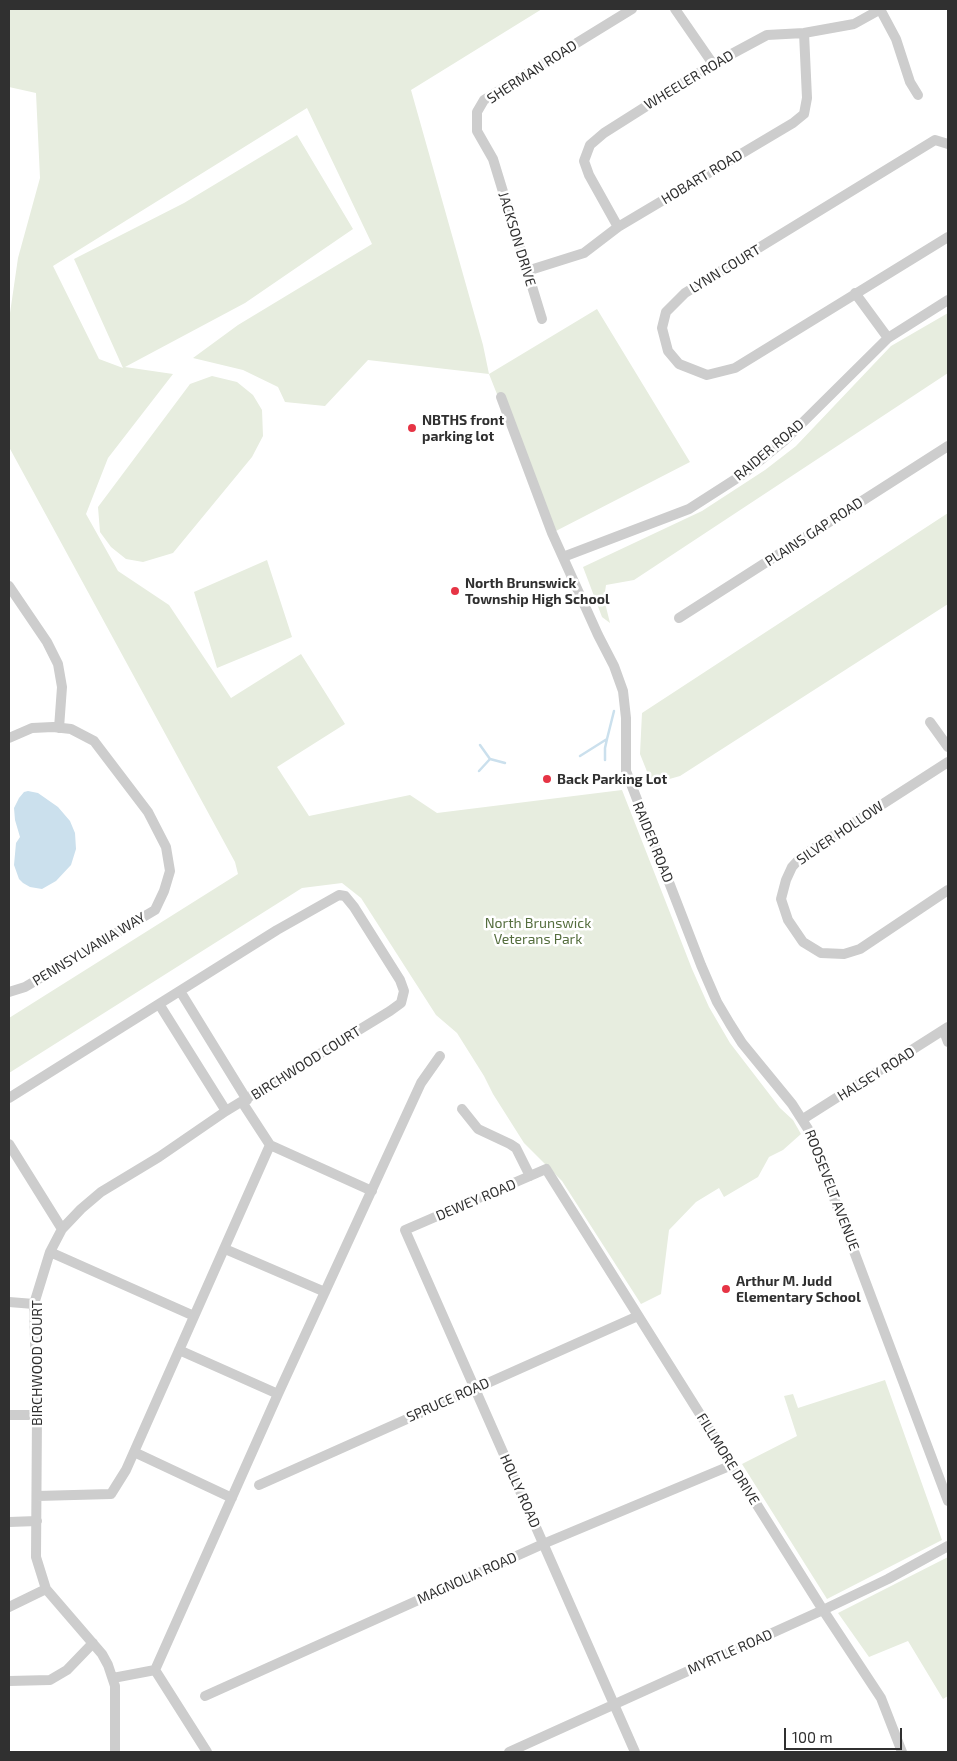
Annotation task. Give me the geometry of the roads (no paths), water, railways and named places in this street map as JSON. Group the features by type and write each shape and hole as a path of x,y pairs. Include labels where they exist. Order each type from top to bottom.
{"street":[{"name":"SHERMAN ROAD","path":"493,159 477,132 478,112 484,100 632,9"},
{"path":"675,9 713,64"},
{"path":"880,9 896,39 910,82 918,95"},
{"name":"WHEELER ROAD","path":"618,227 589,175 584,161 590,145 604,133 713,64 767,35 804,33 854,24 880,9"},
{"name":"HOBART ROAD","path":"526,271 584,253 618,227 804,114 807,98 804,33"},
{"name":"LYNN COURT","path":"948,144 936,140 685,293 666,312 662,328 668,351 678,364 707,376 735,368 948,236"},
{"name":"JACKSON DRIVE","path":"493,159 542,319"},
{"path":"855,293 888,338"},
{"name":"RAIDER ROAD","path":"563,557 689,509 742,476 785,440 888,338 948,300"},
{"name":"RAIDER ROAD","path":"501,397 552,533 614,666 623,691 626,718 626,771 631,786 717,1002 756,1060"},
{"name":"PLAINS GAP ROAD","path":"679,618 948,446"},
{"path":"9,586 47,642 58,664 62,686 60,728"},
{"path":"930,722 948,747"},
{"name":"PENNSYLVANIA WAY","path":"9,738 32,728 60,728 71,729 94,741 148,812 166,847 170,871 164,891 155,910 25,987 9,992"},
{"name":"SILVER HOLLOW","path":"948,762 802,856 792,866 786,880 782,899 788,920 803,942 821,953 844,954 860,948 948,890"},
{"name":"BIRCHWOOD COURT","path":"115,1752 115,1686 113,1678 102,1654 46,1589 36,1558 37,1415 34,1304 50,1252 62,1229 101,1192 159,1157 226,1111 390,1011 401,1003 404,991 400,980 354,907 345,896 339,895 277,930 180,991"},
{"path":"9,1098 180,991 270,1145 372,1191"},
{"path":"159,1004 226,1111"},
{"path":"946,1029 948,1042"},
{"name":"HALSEY ROAD","path":"803,1119 946,1029"},
{"path":"155,1670 278,1394 421,1083 440,1056"},
{"name":"ROOSEVELT AVENUE","path":"756,1060 803,1119 825,1169 948,1501"},
{"path":"462,1109 478,1129 516,1148 530,1176"},
{"path":"9,1144 62,1229"},
{"path":"37,1496 111,1494 126,1470 270,1145"},
{"name":"DEWEY ROAD","path":"406,1230 546,1169"},
{"name":"FILLMORE DRIVE","path":"546,1169 823,1610 881,1698 902,1752"},
{"name":"HOLLY ROAD","path":"406,1230 635,1752"},
{"path":"225,1249 325,1292"},
{"path":"50,1252 194,1316"},
{"path":"9,1302 34,1304"},
{"name":"SPRUCE ROAD","path":"259,1485 638,1316"},
{"path":"179,1350 278,1394"},
{"path":"9,1415 37,1415"},
{"path":"134,1452 232,1498"},
{"name":"MAGNOLIA ROAD","path":"205,1696 543,1544 732,1465"},
{"path":"9,1522 37,1521"},
{"name":"MYRTLE ROAD","path":"509,1752 823,1610 888,1579 948,1546"},
{"path":"9,1607 46,1589"},
{"path":"9,1681 50,1680 67,1670 93,1643"},
{"path":"113,1678 155,1670"},
{"path":"155,1670 207,1752"}],"water":[{"path":"24,792 38,793 58,807 70,821 75,833 76,849 71,865 56,881 42,889 30,887 23,883 19,879 14,865 16,843 20,837 14,808 19,798"}],"waterway":[{"path":"580,756 607,739 614,711"},
{"path":"605,760 607,739"},
{"path":"480,745 490,759 505,763"},
{"path":"479,771 490,759"}],"place":[{"name":"NBTHS front parking lot","path":"412,428"},
{"name":"North Brunswick Township High School","path":"455,591"},
{"name":"Back Parking Lot","path":"547,779"},
{"name":"Arthur M. Judd Elementary School","path":"726,1289"}],"park label":[{"name":"North Brunswick Veterans Park","path":"538,932"}]}
